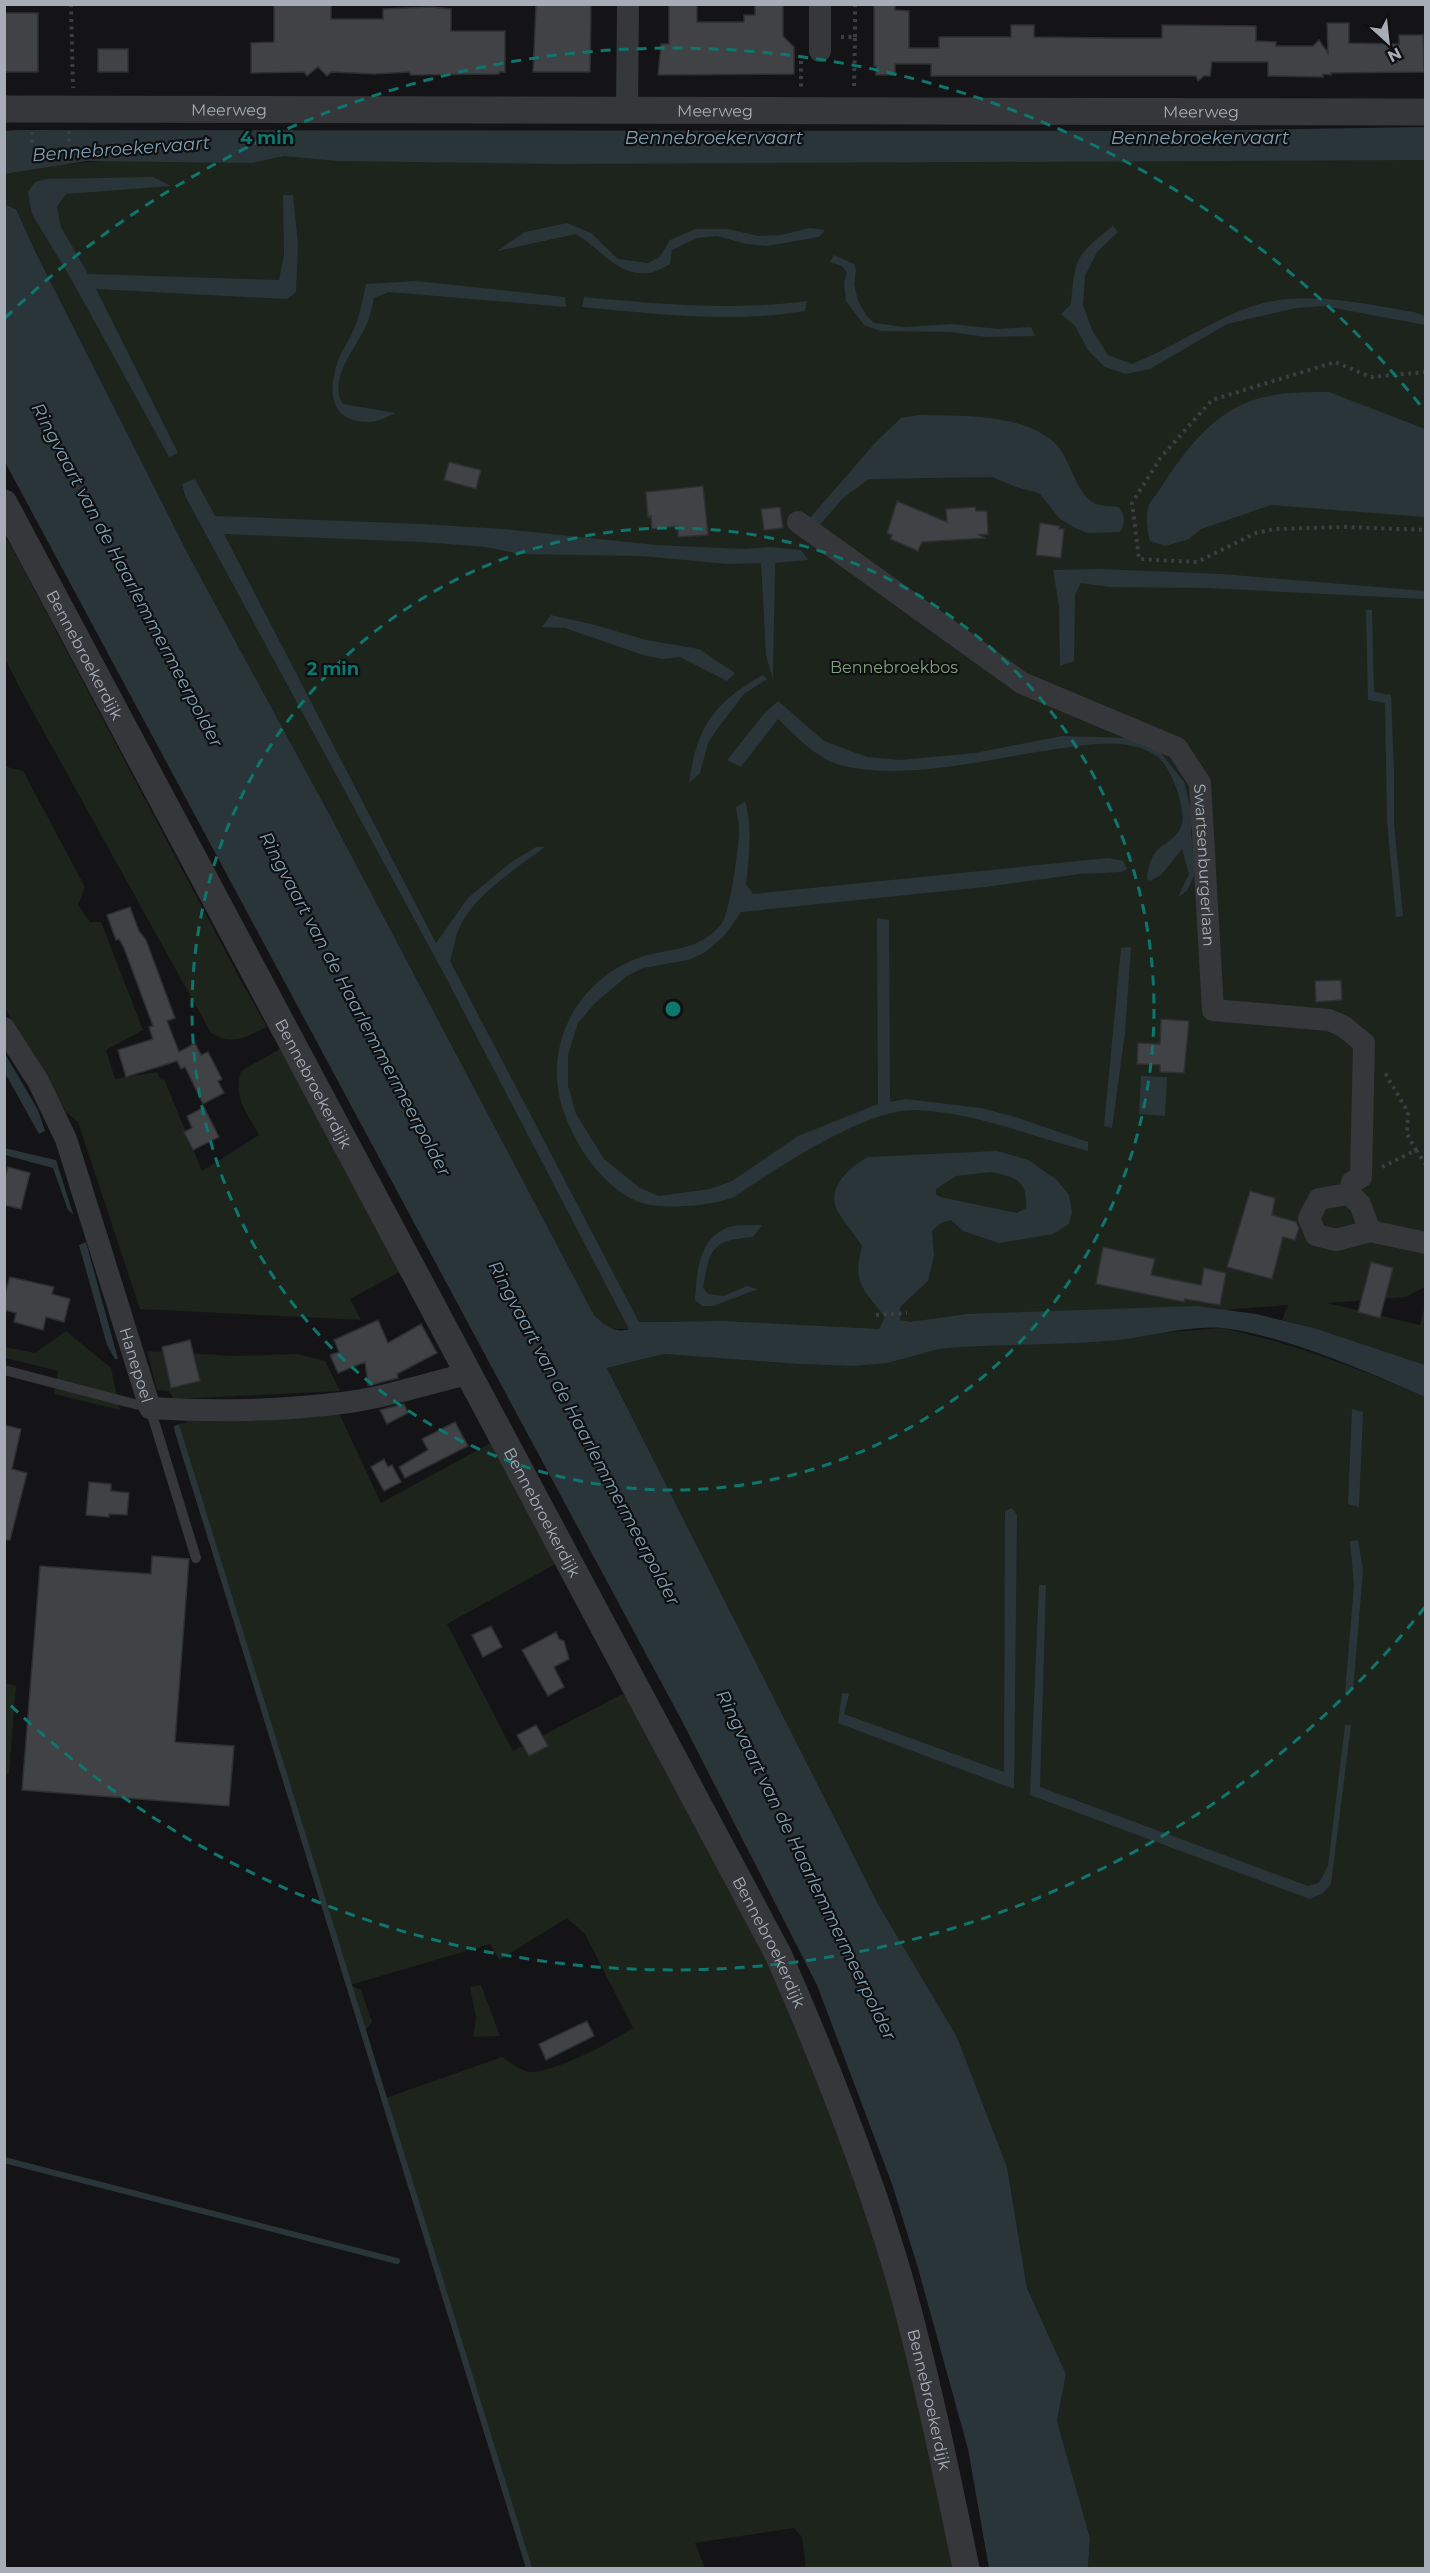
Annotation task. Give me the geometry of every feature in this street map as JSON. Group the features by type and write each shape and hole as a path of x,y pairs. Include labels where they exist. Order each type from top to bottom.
{"street":[{"path":"627,112 628,4"},
{"path":"820,4 820,44"},
{"name":"Meerweg","path":"4,109 71,119 627,112 1425,112"},
{"name":"Bennebroekerdijk","path":"4,503 778,1954 819,2048 863,2167 899,2277 936,2423 966,2568"},
{"name":"Swartsenburgerlaan","path":"798,522 1022,683 1177,748 1200,783 1213,1010 1329,1020 1343,1026 1364,1042"},
{"name":"Hanepoel","path":"4,1028 38,1081 66,1139 150,1408 182,1410 296,1407 344,1403 467,1374"},
{"path":"1364,1042 1355,1185 1370,1231"},
{"path":"1355,1185 1319,1199 1309,1218 1316,1235 1336,1240 1370,1231 1425,1243"}],"lane":[{"path":"4,1370 150,1408 196,1558"}],"path":[{"path":"69,142 71,4"},
{"path":"854,112 855,4"},
{"path":"801,112 801,52 820,44 855,37"},
{"path":"32,130 32,143"},
{"path":"1425,372 1371,376 1335,362 1212,400 1161,456 1132,503 1139,559 1197,562 1256,532 1274,529 1346,526 1425,530"},
{"path":"1364,1042 1408,1112 1407,1134 1425,1165"},
{"path":"1355,1185 1416,1150"},
{"path":"876,1316 907,1313"}],"green space":[{"name":"Bennebroekbos","path":"1425,143 1425,1287 1406,1297 1327,1303 1420,1325 1425,1305 1425,1365 1314,1328 1282,1320 1288,1305 1118,1318 836,1333 702,1321 639,1322 192,481 182,484 185,496 445,976 630,1329 610,1329 594,1315 333,821 189,556 16,209 5,204 5,174 49,166 101,161 112,156","holes":["47,179 67,193 57,207 54,223 169,456 53,246"]},
{"path":"8,540 267,1027 239,1039 226,1039 211,1033 24,696 5,658 4,543"},
{"path":"4,766 23,771 85,887 78,905 90,922 101,922 143,1030 106,1050 115,1079 157,1072 161,1080 164,1079 202,1171 259,1135 245,1112 240,1097 241,1071 287,1045 405,1269 350,1299 361,1320 140,1309 78,1122 66,1112 5,1008"},
{"path":"1221,1328 1325,1357 1425,1397 1425,2568 1088,2568 1090,2538 1057,2421 1066,2374 1027,2288 1007,2167 957,2037 878,1904 607,1368 664,1354 855,1366 888,1363 939,1349 1116,1340 1159,1333"},
{"path":"66,1331 111,1368 120,1410 54,1394 58,1371 5,1358 5,1347 35,1353"},
{"path":"147,1351 236,1356 297,1354 325,1361 340,1391 174,1399 169,1391 157,1390"},
{"path":"337,1409 381,1503 496,1440 561,1561 447,1624 513,1751 630,1690 779,1970 882,2242 955,2568 806,2568 802,2537 794,2528 695,2543 705,2568 529,2568 383,2099 502,2057 527,2072 541,2071 598,2048 633,2028 585,1934 567,1918 499,1960 490,1944 350,1985 361,1990 372,2022 364,2032 178,1443 177,1424 187,1423 186,1417"},
{"path":"5,1683 16,1686 9,1774 4,1773"},
{"path":"481,1985 500,2036 473,2037 476,2018 470,1987"}],"water":[{"name":"Bennebroekervaart","path":"1425,127 1425,160 556,164 338,161 284,156 252,163 87,161 4,174 5,131 18,130 1187,131"},
{"path":"153,177 171,186 66,194 57,207 61,227 88,274 279,280 284,255 283,195 293,195 298,244 296,292 287,299 96,289 178,453 169,457 70,277 32,214 28,192 35,182 47,179"},
{"name":"Ringvaart van de Haarlemmermeerpolder","path":"4,204 16,209 189,556 333,821 594,1315 606,1325 619,1330 629,1329 445,976 185,496 182,484 195,479 215,516 504,529 656,545 744,549 770,547 801,550 808,560 775,563 773,680 766,655 761,563 728,564 641,556 520,554 486,547 423,542 224,534 436,943 468,898 510,863 536,847 545,847 498,882 477,902 459,928 450,961 639,1322 722,1321 879,1329 885,1317 865,1292 859,1278 858,1269 862,1246 837,1210 834,1201 837,1185 854,1166 868,1157 997,1151 1028,1160 1057,1180 1069,1195 1072,1212 1069,1224 1053,1234 999,1243 963,1231 951,1220 941,1223 932,1231 934,1256 928,1281 900,1307 900,1320 910,1322 967,1314 1197,1306 1256,1314 1314,1328 1425,1365 1425,1397 1299,1346 1247,1332 1211,1327 1100,1342 939,1349 888,1363 855,1366 664,1354 607,1368 878,1904 957,2037 1007,2167 1027,2288 1066,2374 1057,2421 1090,2538 1088,2568 989,2568 968,2449 918,2268 892,2184 817,1985 682,1721 5,462","holes":["991,1172 1013,1178 1022,1186 1025,1191 1026,1208 1017,1213 940,1197 936,1194 936,1189 956,1176"]},
{"path":"567,223 591,233 618,259 648,263 660,257 670,240 696,229 728,229 758,236 781,235 809,228 825,230 819,237 767,246 747,244 717,236 697,238 672,250 670,264 648,273 637,273 618,266 576,234 497,251 525,232"},
{"path":"1113,226 1118,232 1097,252 1085,276 1083,305 1092,330 1108,355 1132,364 1242,310 1284,299 1349,301 1414,312 1425,316 1425,325 1324,306 1296,308 1227,324 1150,369 1126,374 1105,367 1088,350 1075,326 1061,314 1071,304 1074,276 1080,258 1091,244"},
{"path":"834,255 854,264 856,270 854,284 858,301 874,323 905,327 952,324 998,329 1031,327 1035,336 986,337 951,332 881,331 864,325 846,301 844,282 847,273 842,266 830,262"},
{"path":"417,281 565,297 566,307 389,292 374,298 366,326 341,374 339,395 343,404 396,413 370,422 356,421 345,416 334,402 333,381 339,358 356,324 366,284"},
{"path":"584,297 723,306 807,301 805,311 778,315 722,317 666,315 582,307"},
{"path":"1329,392 1425,429 1425,517 1271,505 1201,529 1189,539 1166,546 1150,541 1147,518 1150,502 1181,458 1216,421 1244,404 1260,398 1286,393"},
{"path":"919,415 991,418 1009,421 1042,434 1061,450 1079,486 1089,500 1099,505 1119,507 1124,520 1120,532 1088,533 1075,528 1060,519 1039,493 992,477 869,479 843,498 819,526 810,518 874,444 901,418"},
{"path":"1100,569 1222,574 1425,591 1425,599 1208,588 1109,587 1081,583 1075,594 1074,661 1060,666 1059,606 1053,570"},
{"path":"1366,610 1372,610 1374,692 1391,695 1394,824 1403,916 1396,917 1387,821 1385,703 1368,700"},
{"path":"551,615 646,640 699,649 735,673 727,681 680,657 662,659 643,655 565,628 542,627"},
{"path":"763,675 767,679 744,694 715,732 708,743 700,773 689,783 697,746 710,718 731,696"},
{"path":"778,701 824,741 867,757 900,760 975,753 1062,736 1131,738 1157,748 1184,782 1192,813 1191,833 1195,873 1187,891 1178,897 1189,874 1182,849 1161,875 1150,881 1147,879 1153,856 1178,833 1182,823 1182,808 1170,773 1158,757 1144,749 1124,744 1094,744 922,770 869,770 844,766 825,759 808,747 778,719 741,767 727,760 764,714"},
{"path":"745,801 750,832 746,884 753,894 1108,858 1123,861 1127,869 1121,872 1080,874 985,887 741,912 724,936 704,953 688,960 643,968 627,976 595,1003 578,1023 568,1055 568,1086 576,1114 604,1159 640,1188 659,1196 710,1189 732,1181 798,1136 878,1104 877,918 889,920 890,1102 906,1099 981,1108 1088,1142 1088,1151 981,1120 914,1110 894,1112 847,1130 796,1157 734,1197 712,1203 671,1207 646,1204 624,1194 602,1175 576,1140 565,1115 559,1092 557,1068 560,1046 567,1025 578,1005 592,987 610,973 643,956 691,945 713,933 722,923 731,893 737,850 739,827 736,807"},
{"path":"1131,947 1125,1033 1112,1128 1104,1126 1121,948"},
{"path":"4,1052 38,1110 45,1131 39,1134 5,1073"},
{"path":"1141,1076 1167,1077 1165,1116 1139,1114"},
{"path":"4,1148 56,1160 73,1214 68,1210 53,1168 5,1155"},
{"path":"762,1225 753,1237 729,1241 715,1249 708,1264 703,1288 708,1294 723,1296 747,1286 758,1289 713,1306 702,1306 695,1300 698,1268 711,1239 729,1227"},
{"path":"86,1242 118,1359 115,1359 107,1345 79,1245"},
{"path":"1352,1409 1363,1412 1359,1507 1348,1504"},
{"path":"1012,1508 1017,1515 1014,1789 838,1723 842,1693 849,1694 844,1714 1004,1772 1005,1511"},
{"path":"1358,1540 1363,1570 1353,1691 1345,1693 1354,1585 1350,1541"},
{"path":"1039,1585 1046,1585 1040,1787 1308,1886 1319,1883 1328,1866 1345,1725 1351,1725 1331,1884 1323,1893 1310,1899 1030,1795"}],"building":[{"path":"274,4 331,4 331,19 383,19 383,9 431,7 451,9 451,31 505,31 505,72 499,72 499,74 411,75 409,72 375,74 331,72 327,76 318,67 307,76 304,72 251,73 251,43 274,42"},
{"path":"591,4 590,72 533,72 536,5"},
{"path":"669,4 697,4 697,22 744,22 744,15 755,15 755,4 783,4 783,36 794,47 794,74 658,75 661,44 669,44"},
{"path":"874,4 895,4 895,10 909,11 909,48 939,48 939,37 1011,37 1011,25 1034,25 1034,37 1112,38 1162,38 1162,25 1256,26 1256,41 1276,42 1276,46 1313,46 1319,40 1328,53 1327,23 1349,23 1349,43 1399,44 1399,35 1423,35 1424,72 1331,73 1331,75 1323,74 1323,77 1268,76 1268,62 1212,62 1210,76 1204,76 1198,81 1196,76 931,76 931,64 895,64 895,75 876,75"},
{"path":"4,13 38,13 38,72 4,72"},
{"path":"98,49 128,49 128,72 98,72"},
{"path":"449,462 481,470 476,489 444,480"},
{"path":"703,486 708,535 678,537 678,526 652,529 651,516 648,517 646,492"},
{"path":"897,501 947,522 946,509 975,507 976,511 987,511 988,534 979,535 986,538 922,542 918,551 890,539 892,535 887,533"},
{"path":"780,507 783,528 764,530 761,509"},
{"path":"1040,523 1060,526 1059,529 1064,529 1061,558 1036,555"},
{"path":"130,907 139,931 146,940 175,1018 167,1021 179,1052 195,1043 201,1055 208,1052 222,1079 218,1081 224,1093 203,1104 185,1067 181,1069 177,1061 126,1077 118,1050 153,1039 149,1027 153,1026 124,948 119,939 116,940 107,915"},
{"path":"1341,980 1342,1000 1316,1002 1315,981"},
{"path":"1161,1019 1189,1021 1184,1073 1160,1072 1160,1065 1137,1064 1138,1043 1160,1044"},
{"path":"204,1107 219,1137 193,1150 184,1132 192,1128 187,1116"},
{"path":"8,1167 30,1173 21,1209 4,1205 4,1180"},
{"path":"1250,1191 1275,1198 1272,1215 1296,1222 1299,1228 1295,1240 1283,1237 1272,1279 1227,1267"},
{"path":"1103,1247 1155,1259 1151,1275 1201,1285 1204,1268 1226,1273 1220,1305 1185,1299 1184,1302 1096,1284"},
{"path":"1371,1262 1393,1268 1380,1318 1358,1312"},
{"path":"10,1277 54,1287 52,1294 70,1299 64,1322 46,1317 43,1330 14,1322 16,1313 4,1310 4,1297"},
{"path":"378,1320 388,1343 421,1324 437,1353 397,1374 398,1378 371,1385 368,1385 365,1362 338,1373 330,1355 339,1352 334,1340"},
{"path":"190,1340 200,1381 171,1388 162,1347"},
{"path":"404,1404 408,1413 387,1424 380,1410"},
{"path":"455,1422 468,1446 405,1478 399,1467 428,1450 422,1439"},
{"path":"4,1425 21,1429 12,1469 27,1473 10,1540 4,1540"},
{"path":"384,1459 388,1467 392,1465 401,1482 384,1491 371,1467"},
{"path":"89,1482 111,1484 111,1491 129,1493 127,1515 109,1514 109,1517 86,1515"},
{"path":"152,1556 189,1559 175,1742 234,1746 229,1806 22,1790 40,1566 151,1574"},
{"path":"491,1626 502,1647 483,1657 472,1635"},
{"path":"556,1632 559,1639 564,1641 569,1659 554,1667 564,1687 548,1696 522,1650"},
{"path":"536,1725 548,1746 529,1756 517,1735"},
{"path":"587,2021 594,2036 546,2060 539,2044"}],"waterway":[{"path":"177,1428 529,2568"},
{"path":"4,2160 397,2261"}]}
